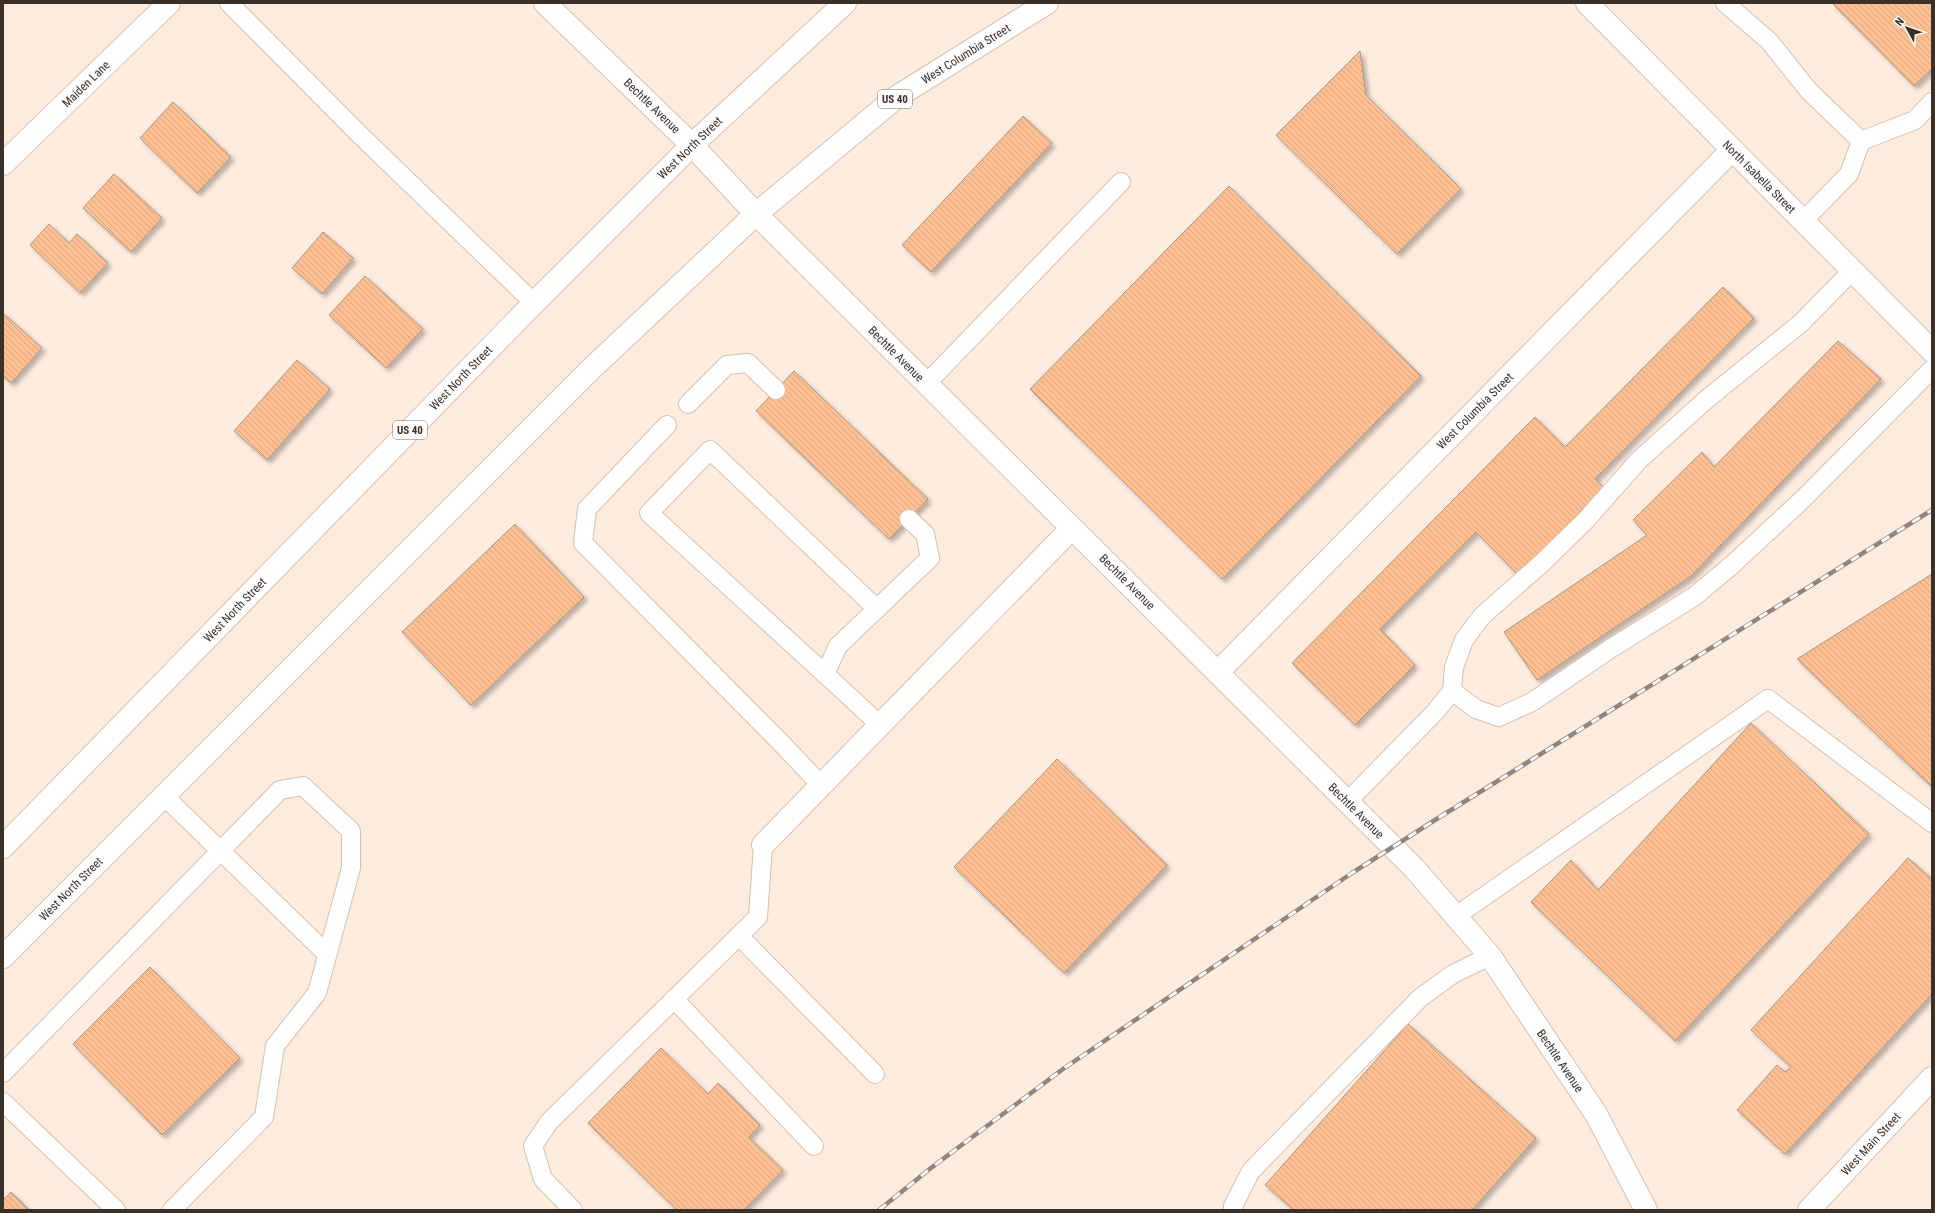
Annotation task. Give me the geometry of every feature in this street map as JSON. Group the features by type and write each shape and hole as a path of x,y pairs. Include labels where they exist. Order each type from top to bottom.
{"main road":[{"name":"Maiden Lane","path":"3,164 169,3"},
{"name":"Bechtle Avenue","path":"547,3 692,145 756,214 926,384 1414,868 1490,956 1596,1114 1646,1210"},
{"name":"West North Street","path":"3,847 534,303 692,145 845,3"},
{"name":"West Columbia Street","path":"756,214 898,96 1047,3"},
{"name":"North Isabella Street","path":"1594,5 1732,150 1932,351"},
{"name":"West Columbia Street","path":"1218,672 1732,150"},
{"name":"West North Street","path":"3,957 590,370 756,214"},
{"path":"763,845 1072,528"},
{"name":"West Main Street","path":"1809,1210 1932,1078"}],"lane":[{"path":"229,3 359,134 534,303"},
{"path":"1725,3 1769,41 1810,90 1861,141"},
{"path":"1803,221 1849,174 1861,141 1915,120 1932,102"},
{"path":"926,384 1121,182"},
{"path":"1347,802 1435,712 1452,692 1454,667 1464,640 1482,616 1542,563 1586,520 1639,460 1707,399 1801,323 1852,271"},
{"path":"688,404 727,365 748,363 776,390"},
{"path":"1452,692 1476,709 1499,717 1532,702 1695,596 1733,564 1804,499 1932,369"},
{"path":"667,425 587,509 583,542 821,785"},
{"path":"877,609 710,450 649,513 880,725"},
{"path":"826,674 838,646 930,558 925,534 909,518"},
{"path":"1456,916 1768,700 1932,823"},
{"path":"3,1072 280,790 303,786 351,831 351,868 316,993 275,1046 264,1117 172,1210"},
{"path":"164,796 327,954"},
{"path":"573,1210 543,1179 533,1146 549,1122 758,917 763,845"},
{"path":"739,936 875,1074"},
{"path":"1233,1210 1233,1206 1251,1171 1420,998 1453,974 1490,956"},
{"path":"674,1000 814,1146"},
{"path":"3,1102 116,1210"}],"building":[{"path":"1832,3 1932,3 1932,69 1914,86"},
{"path":"1360,51 1366,95 1461,189 1397,254 1276,135"},
{"path":"173,102 231,157 197,193 140,138"},
{"path":"1023,116 1052,143 931,272 902,245"},
{"path":"114,174 162,218 131,252 83,208"},
{"path":"1229,186 1421,376 1222,579 1030,389"},
{"path":"49,224 69,243 77,234 108,263 80,293 30,245"},
{"path":"323,232 353,258 322,294 292,268"},
{"path":"365,276 423,329 386,368 329,315"},
{"path":"1723,287 1754,318 1595,479 1604,488 1518,575 1476,532 1380,629 1415,665 1355,725 1292,663 1535,417 1565,447"},
{"path":"3,313 42,348 11,383 3,376"},
{"path":"1838,341 1881,379 1691,576 1537,680 1504,632 1647,535 1633,520 1702,452 1714,467"},
{"path":"297,360 330,389 267,460 234,431"},
{"path":"794,371 928,499 889,539 756,411"},
{"path":"515,524 584,597 471,705 402,632"},
{"path":"1932,574 1932,787 1797,659"},
{"path":"1751,723 1869,834 1675,1041 1531,902 1571,860 1598,890"},
{"path":"1057,759 1167,865 1064,973 954,867"},
{"path":"1908,858 1932,879 1932,994 1785,1154 1737,1110 1777,1065 1785,1072 1791,1067 1751,1030"},
{"path":"150,967 240,1058 162,1135 73,1044"},
{"path":"1408,1024 1536,1138 1472,1210 1294,1210 1265,1185"},
{"path":"661,1048 708,1094 718,1083 760,1125 749,1137 783,1170 744,1210 677,1210 588,1123"},
{"path":"11,1192 29,1210 3,1210 3,1200"}],"railway":[{"path":"879,1210 931,1168 1063,1069 1352,873 1932,510"}]}
